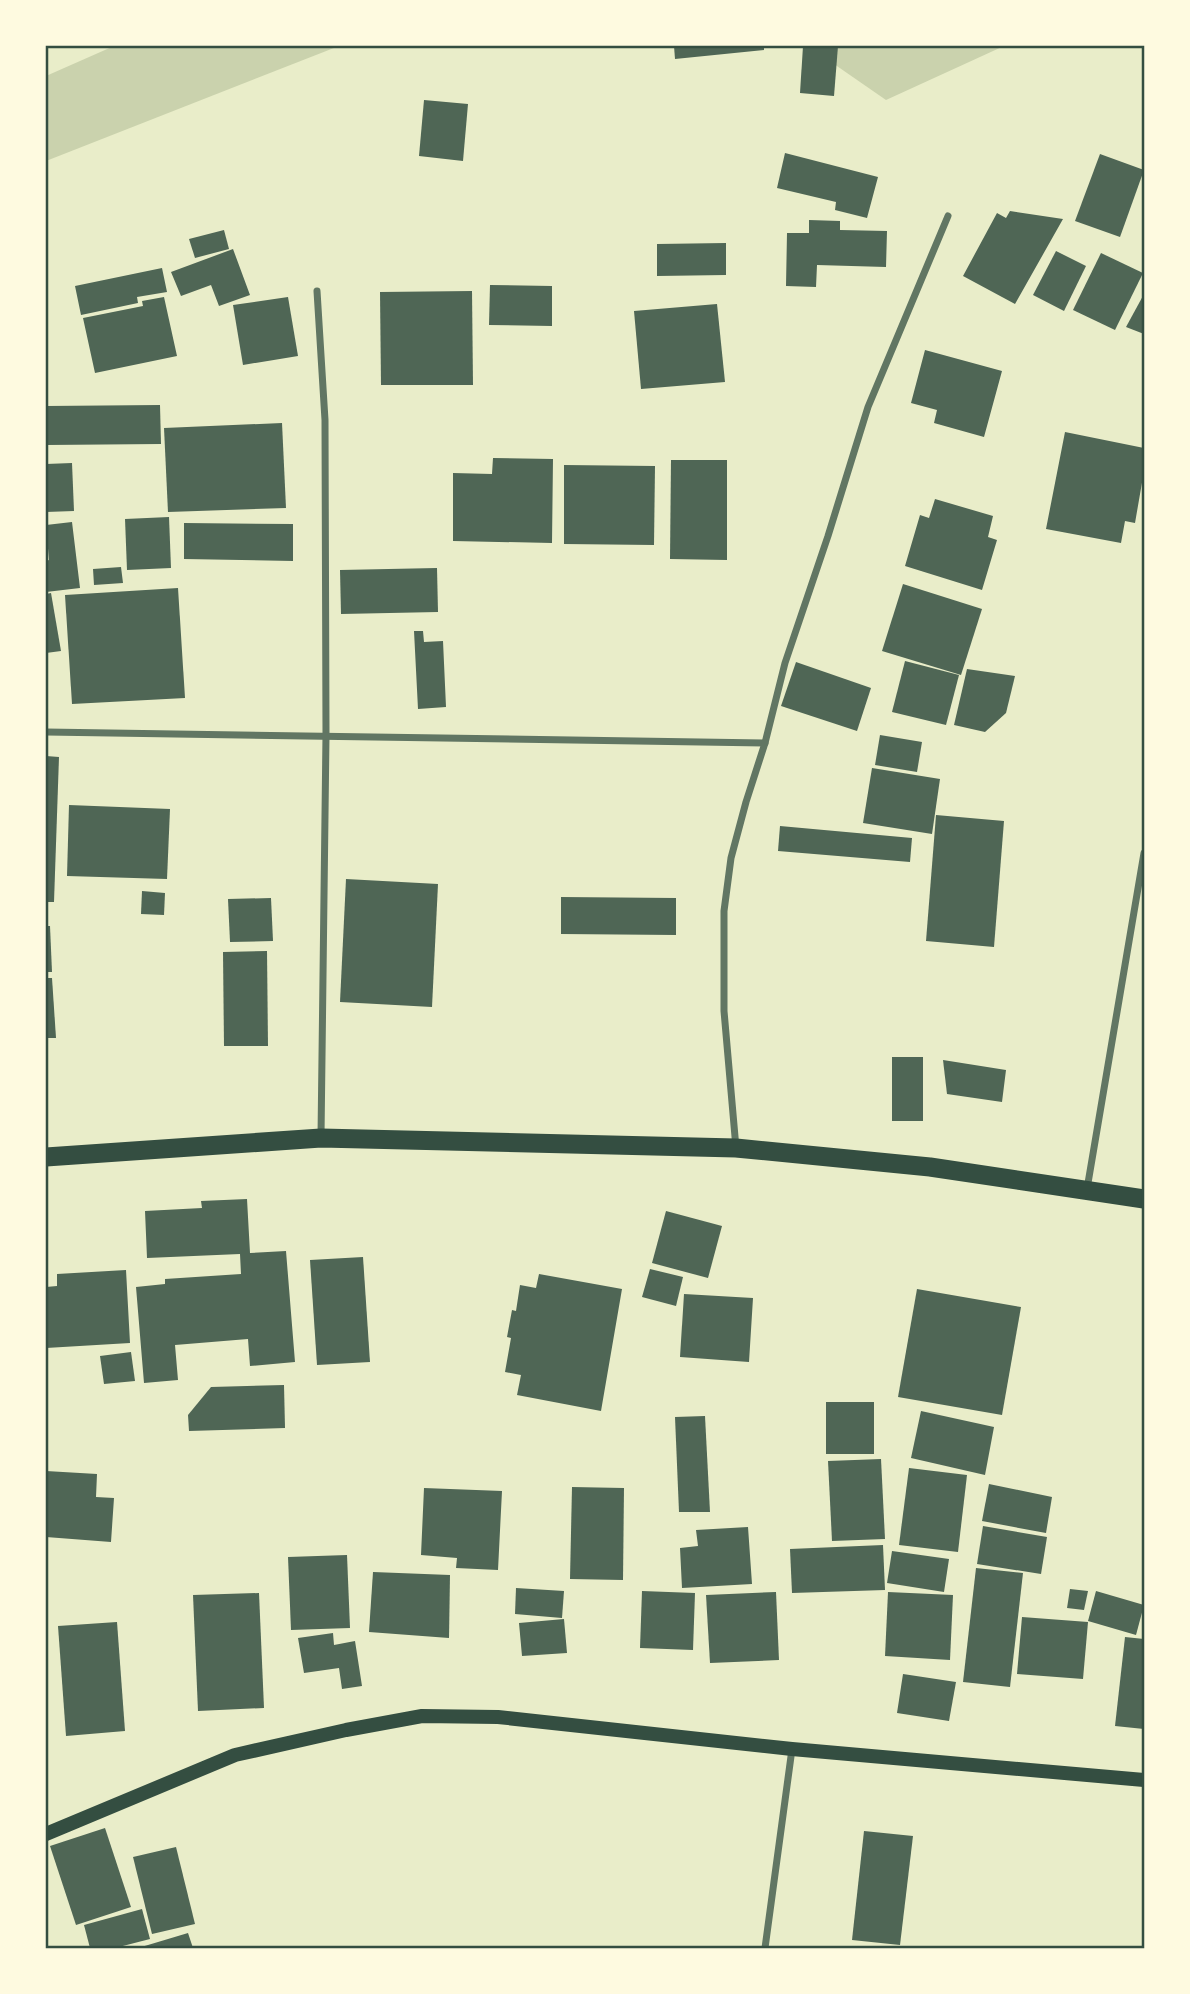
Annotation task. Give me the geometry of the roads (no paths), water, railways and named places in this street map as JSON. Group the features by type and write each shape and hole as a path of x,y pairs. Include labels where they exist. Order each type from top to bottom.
{"highway":[{"path":"46,1157 321,1138 736,1148 930,1167 1144,1199"}],"main road":[{"path":"46,1834 235,1755 422,1716 498,1717 792,1749 1144,1780"}],"street":[{"path":"736,1148 724,1011 724,911 731,858 785,663 868,407 948,216"},
{"path":"317,291 325,420 326,735 321,1138"},
{"path":"46,732 765,743"},
{"path":"1086,1190 1144,853"},
{"path":"765,1948 792,1749"}]}
